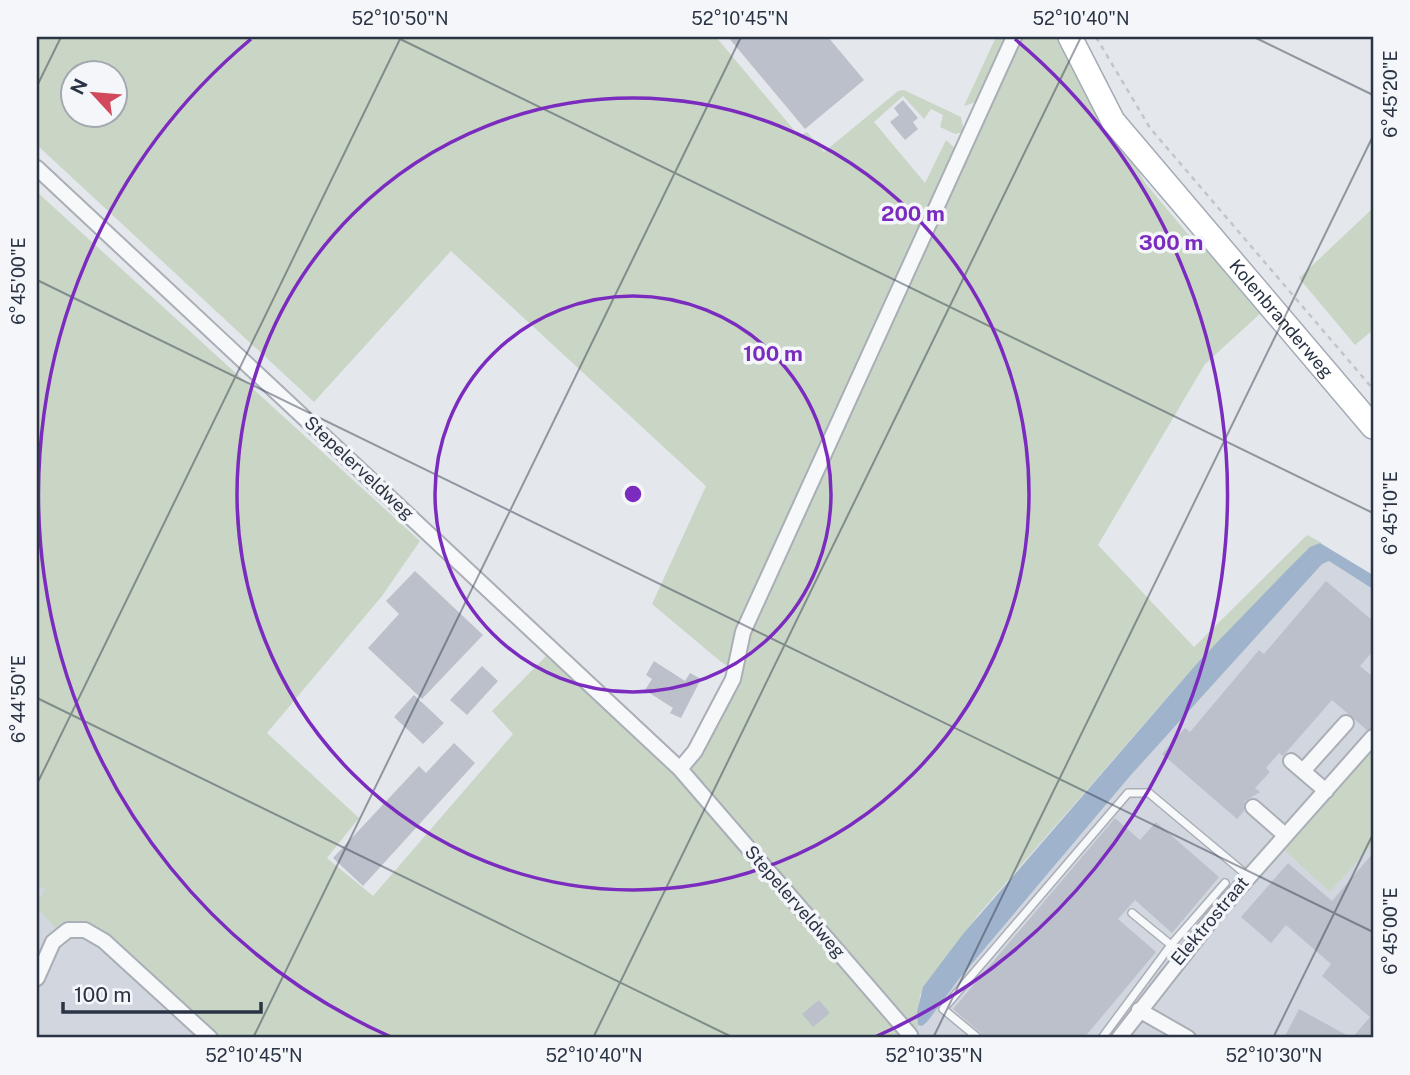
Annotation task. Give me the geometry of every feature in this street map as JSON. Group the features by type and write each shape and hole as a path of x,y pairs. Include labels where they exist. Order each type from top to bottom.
{"main road":[{"name":"Kolenbranderweg","path":"1070,37 1113,121 1130,143 1373,427"}],"street":[{"path":"680,769 695,751 733,679 743,632 1013,37"},
{"name":"Stepelerveldweg","path":"37,168 680,769 910,1035"},
{"path":"1303,771 1346,723"},
{"name":"Elektrostraat","path":"1119,1038 1176,950 1210,909 1248,876 1373,737"},
{"path":"1290,761 1325,791"},
{"path":"1253,807 1285,835"},
{"path":"37,978 53,943 68,930 85,930 104,941 210,1038"},
{"path":"1139,1010 1188,1038"}],"lane":[{"path":"978,1038 943,1009 1128,793 1149,793 1248,876"},
{"path":"1210,909 1225,883"},
{"path":"1102,1038 1130,998 1176,950 1132,913"},
{"path":"1130,998 1139,1010"}],"path":[{"name":"Kolenbranderweg","path":"1096,37 1150,128 1373,389"}],"shaded area":[{"path":"1324,551 1373,583 1373,1038 909,1038 979,930"},
{"path":"37,810 291,1038 37,1038"}],"green space":[{"path":"37,37 716,37 799,136 807,132 824,152 898,91 904,90 961,117 964,132 955,134 940,127 943,115 931,109 924,119 903,96 874,122 925,183 946,140 957,150 731,662 726,665 652,604 706,486 451,251 314,402 37,145"},
{"path":"996,37 1008,37 979,101 964,106"},
{"path":"1018,37 1061,37 1146,184 1187,233 1219,258 1262,312 1205,364 1098,545 1194,647 1307,535 1322,543 1310,548 1199,661 978,915 920,995 918,1025 914,1034 689,773 733,691 745,643"},
{"path":"37,192 420,541 382,596 267,733 359,818 327,858 373,896 513,734 492,711 548,654 666,765 890,1023 907,1038 222,1038 108,935 71,923 55,928 37,907 37,896 40,899 45,889 37,885"},
{"path":"1373,208 1373,330 1355,345 1299,278"},
{"path":"1373,743 1373,843 1330,892 1282,848"}],"water":[{"path":"1320,543 1373,575 1373,589 1329,561 1322,564 1130,776 959,979 927,1022 922,1026 918,1025 917,1012 923,987 963,934 1199,661 1310,547"}],"building":[{"path":"728,37 828,37 864,80 805,129"},
{"path":"903,100 918,118 913,122 918,129 905,140 890,122 899,115 894,108"},
{"path":"415,571 483,635 422,699 368,648 399,614 386,601"},
{"path":"1326,581 1373,621 1373,651 1360,666 1373,677 1373,728 1367,730 1332,700 1283,756 1279,753 1266,768 1270,772 1255,788 1260,792 1245,801 1244,811 1237,819 1162,754 1185,728 1190,732 1259,650 1264,654"},
{"path":"654,661 685,681 690,673 701,679 681,718 670,713 673,708 645,690 652,679 646,675"},
{"path":"482,666 498,681 467,715 450,700"},
{"path":"414,695 444,723 423,744 394,717"},
{"path":"454,743 475,763 363,886 333,858 419,766 426,773"},
{"path":"1115,818 1140,840 1156,822 1219,877 1172,933 1135,900 1118,919 1156,952 1084,1038 986,1038 953,1009"},
{"path":"1373,853 1373,1038 1352,1038 1370,1017 1322,976 1331,964 1286,925 1271,943 1241,917 1288,863 1332,901"},
{"path":"819,1000 830,1013 813,1027 802,1014"},
{"path":"1299,1009 1352,1038 1284,1038"}]}
